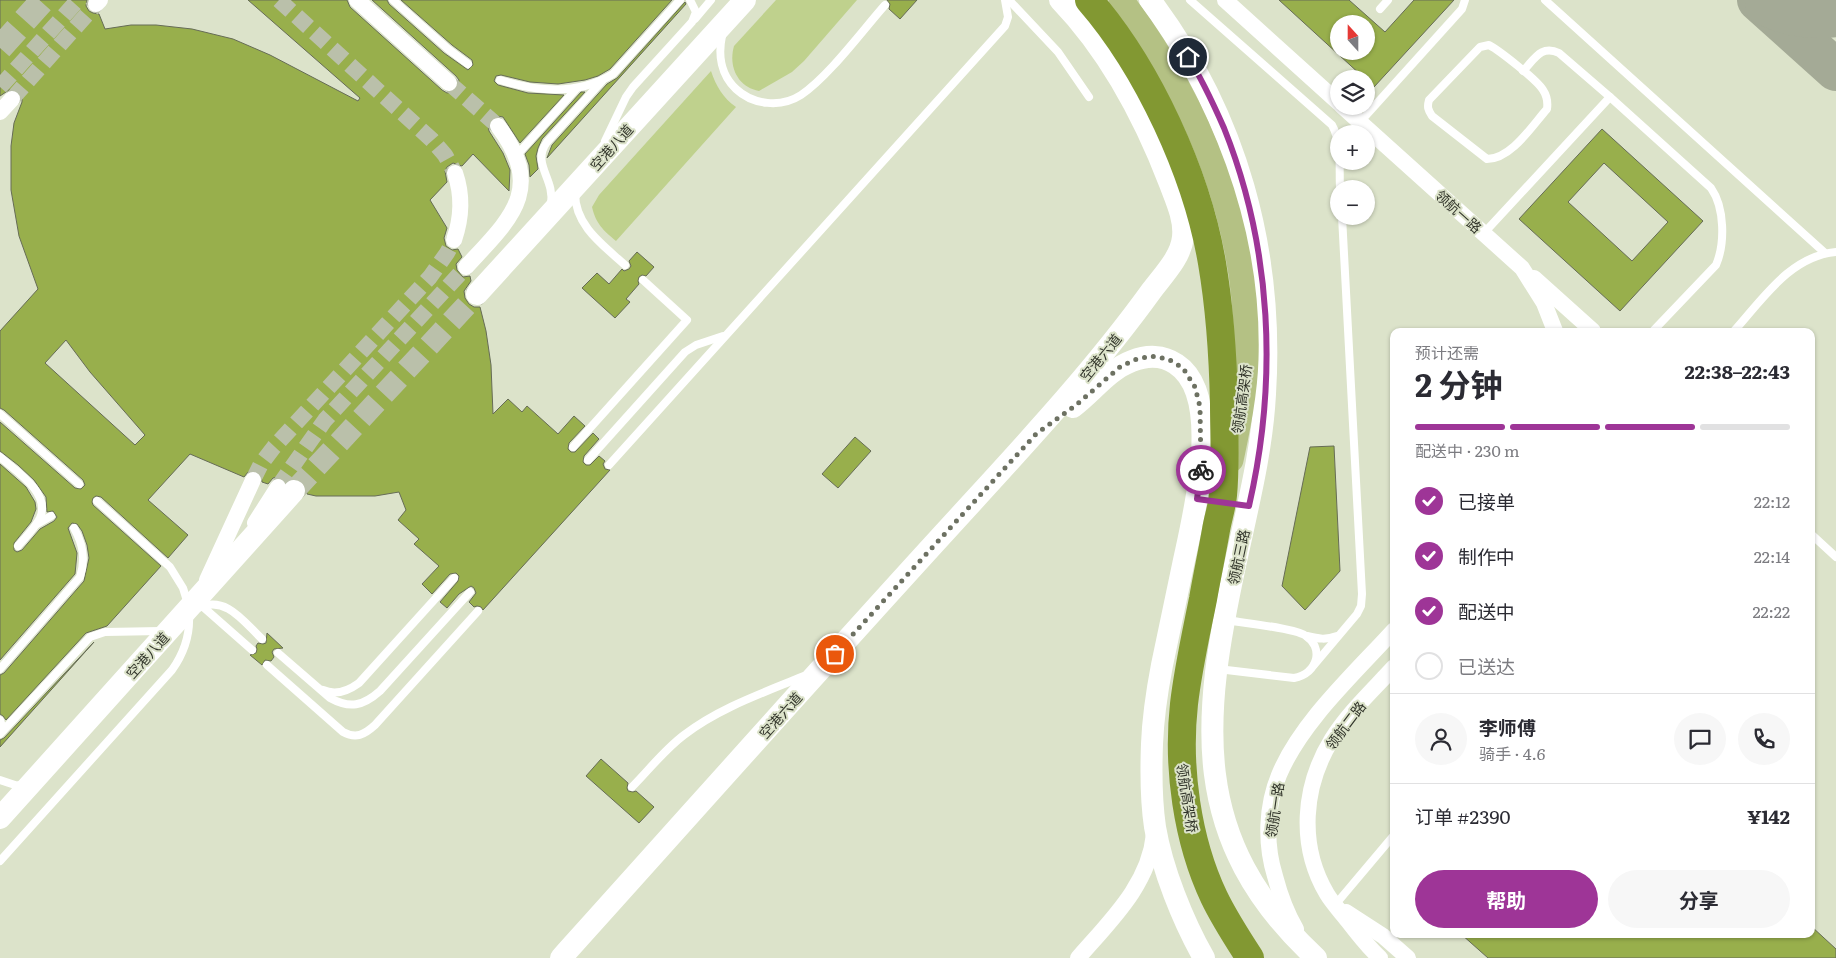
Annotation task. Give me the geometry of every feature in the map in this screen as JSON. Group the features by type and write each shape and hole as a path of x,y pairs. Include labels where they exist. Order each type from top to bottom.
{"highway":[{"path":"1089,0 1104,18 1146,82 1176,146 1203,222 1212,261 1222,340 1225,450 1204,505"},
{"name":"领航高架桥","path":"1204,505 1184,705 1182,755 1185,797 1195,845 1213,894 1230,928 1250,958"}],"main road":[{"name":"领航高架桥","path":"1121,0 1165,63 1185,101 1207,150 1233,228 1244,295 1246,359 1243,400 1204,505"}],"street":[{"path":"357,0 449,83"},
{"name":"空港八道","path":"477,294 745,0"},
{"name":"空港六道","path":"561,958 1036,434 1136,312 1178,253 1183,238 1183,222 1150,134 1115,70 1095,42 1060,0"},
{"name":"领航三路","path":"1150,0 1199,73 1233,152 1245,188 1257,236 1266,310 1265,396 1260,442 1216,669 1212,720 1212,753 1215,781 1220,806 1241,861 1277,917 1295,938 1318,958"},
{"path":"1224,0 1330,95"},
{"path":"0,112 12,99"},
{"name":"领航一路","path":"1352,115 1522,268 1544,303 1554,328"},
{"path":"466,267 511,216 519,198 521,187 520,170 516,156 510,141 498,126"},
{"path":"454,240 462,206 460,188 455,173"},
{"path":"1522,268 1590,328"},
{"path":"1036,434 1076,405 1120,367 1134,360 1151,356 1168,359 1183,368 1195,387 1200,407 1204,505 1159,681 1154,717 1152,773 1155,827 1153,849 1144,873 1130,898 1078,958"},
{"path":"195,605 253,480"},
{"name":"空港八道","path":"0,818 168,631 195,605 286,489"},
{"path":"1204,505 1247,516"},
{"name":"领航一路","path":"1318,958 1303,940 1290,918 1279,893 1271,864 1267,833 1271,804 1278,777 1291,751 1309,725 1390,634"},
{"name":"领航二路","path":"1380,958 1365,943 1327,893 1317,872 1310,848 1307,812 1312,784 1321,760 1333,737 1390,672"},
{"path":"1154,717 1162,737 1168,742 1183,745 1193,744 1201,738 1212,720"},
{"path":"1155,827 1173,888 1187,924 1204,958"},
{"name":"领航二路","path":"1335,905 1384,936 1408,958"}],"lane":[{"path":"394,0 448,49 468,64"},
{"path":"500,80 514,85 540,89 577,88 603,80 614,74 680,0"},
{"path":"690,0 696,12 692,22"},
{"path":"594,166 626,97 633,87 712,0"},
{"path":"1007,0 1058,52 1089,97"},
{"path":"609,464 1005,26 1008,17 1007,0"},
{"path":"1190,0 1332,125 1338,143 1340,180"},
{"path":"1380,9 1388,0"},
{"path":"1360,122 1462,9 1465,0"},
{"path":"1545,0 1825,253"},
{"path":"727,20 720,44 720,54 721,64 730,82 736,89 753,99 762,102 782,102 800,95 821,78 885,5"},
{"path":"1489,45 1498,50 1523,72 1543,89 1548,102 1547,109 1510,150 1496,159 1487,159 1429,111 1427,105 1429,100 1480,47 1489,45"},
{"path":"1523,72 1545,50 1552,49 1559,53 1711,188 1716,196 1720,206 1722,239 1721,253 1716,265 1656,328"},
{"path":"547,218 552,190 541,162 541,152 547,142 603,80"},
{"path":"516,156 577,88"},
{"path":"1484,233 1610,97"},
{"path":"576,186 576,204 585,225 596,239 625,265"},
{"path":"1216,669 1294,678 1302,676 1314,665 1357,614 1361,606 1362,594 1342,225"},
{"path":"1737,328 1778,281 1810,258 1836,252"},
{"path":"573,447 687,320 643,280"},
{"path":"588,460 685,352 696,345 729,332"},
{"path":"0,414 79,484"},
{"path":"0,457 33,487 39,495 42,506 40,517 35,526"},
{"path":"0,861 172,670 182,654 190,626 188,606 178,579 165,562 97,501"},
{"path":"18,546 35,526 51,516"},
{"path":"0,669 80,577 84,566 84,554 81,540 74,528"},
{"path":"1815,538 1836,557"},
{"path":"316,687 326,692 343,692 359,682 454,578"},
{"path":"278,653 316,687 340,703 350,705 361,704 380,692 470,592"},
{"path":"195,605 212,603 227,607 262,639"},
{"path":"195,605 252,650"},
{"path":"267,665 343,732 349,736 361,736 375,725 478,611"},
{"path":"1224,620 1300,632 1313,642 1316,650 1314,665"},
{"path":"2,732 90,637 105,632 168,631"},
{"path":"1307,636 1329,639 1339,635"},
{"path":"632,787 670,747 696,727 737,704 823,668"},
{"path":"0,720 2,732"},
{"path":"0,780 16,786 29,786"},
{"path":"1335,905 1390,840"}],"green space":[{"path":"776,0 857,0 804,61 792,72 759,91 740,81 736,75 732,54 734,46"},
{"path":"711,71 720,91 736,107 616,241 601,226 592,207 599,195"}],"building":[{"path":"0,0 87,0 86,6 89,11 99,14 105,29 131,25 156,25 192,29 233,39 270,55 358,101 360,98 248,0 347,0 350,7 447,93 457,89 459,80 456,76 372,0 387,0 389,4 444,53 468,70 473,65 472,60 401,0 672,0 610,69 598,76 558,84 530,82 501,75 496,76 494,81 498,85 528,93 564,95 520,143 503,117 497,116 489,121 489,131 503,153 510,170 509,191 473,154 462,166 453,163 447,167 445,171 447,182 430,200 447,228 444,238 446,246 452,250 458,249 462,257 456,264 457,270 463,277 470,276 471,281 464,291 465,298 474,307 480,307 491,365 493,414 508,399 522,412 527,406 558,434 574,416 585,426 569,443 568,449 571,452 575,452 593,433 599,439 584,456 583,462 586,465 590,465 599,456 605,461 603,464 605,469 610,470 483,610 481,607 474,607 469,602 476,593 471,586 459,594 447,608 440,602 458,581 459,576 456,573 450,574 432,594 422,584 439,566 414,544 419,539 398,520 406,510 399,492 375,496 316,496 307,494 306,486 297,478 290,478 286,481 278,477 273,478 268,484 262,482 261,475 257,471 248,472 244,477 190,454 148,500 188,535 168,558 101,497 96,496 93,498 93,505 161,566 107,626 86,633 6,720 0,714 0,675 4,673 84,581 89,558 82,531 77,524 72,523 68,528 77,553 75,574 0,660 0,464 26,487 35,502 36,509 31,522 14,543 14,550 17,552 22,550 40,529 54,521 57,517 53,511 47,512 46,497 34,480 0,451 0,422 75,488 81,489 85,485 83,480 0,408 0,331 38,289 19,236 11,190 11,146 14,123 22,97 14,89 0,96","holes":["66,340 90,372 145,435 135,445 45,363"]},
{"path":"887,0 917,0 900,19 889,9 890,4"},
{"path":"1279,0 1349,0 1366,15 1330,15 1330,47"},
{"path":"1414,0 1454,0 1375,86 1375,70 1355,70 1345,60 1375,60 1375,23 1385,32"},
{"path":"685,2 686,4 547,158 552,145 607,84 617,78"},
{"path":"581,92 585,92 542,139 536,156 538,169 530,177 529,165 525,154"},
{"path":"1602,129 1703,221 1620,311 1519,219","holes":["1604,163 1668,222 1632,261 1568,202"]},
{"path":"637,252 654,267 646,276 642,275 639,277 639,284 626,299 630,302 615,318 582,288 597,273 609,284 622,269 624,271 629,269 631,266 629,261"},
{"path":"855,437 871,451 838,488 822,474"},
{"path":"1334,446 1340,571 1305,610 1282,586 1310,447"},
{"path":"267,633 283,648 274,649 272,652 274,657 271,661 265,660 262,665 250,655 256,653 258,643 266,643"},
{"path":"94,642 0,747 0,740 4,738"},
{"path":"601,759 628,783 628,791 636,791 654,807 639,823 586,776"},
{"path":"1815,930 1836,949 1836,958 1488,958 1466,938 1815,938"}],"taxiway":[{"path":"1758,0 1836,70"},
{"path":"1766,5 1800,16 1836,16"}],"tunnel":[{"path":"0,48 43,0"},
{"path":"0,87 78,0"},
{"path":"279,0 432,140 445,155 455,173"},
{"path":"12,99 96,4"},
{"path":"449,83 498,126"},
{"path":"253,480 261,464 274,447 430,277 454,240"},
{"path":"278,487 325,420 466,267"},
{"path":"294,491 477,294"}],"way so far":[{"path":"835,654 1036,434 1076,405 1106,377 1120,367 1134,360 1151,356 1168,359 1183,368 1195,387 1200,407 1201,470"}],"route":[{"path":"1188,57 1199,73 1218,114 1248,197 1257,236 1266,310 1265,396 1260,442 1249,506 1197,499 1201,470"}]}
